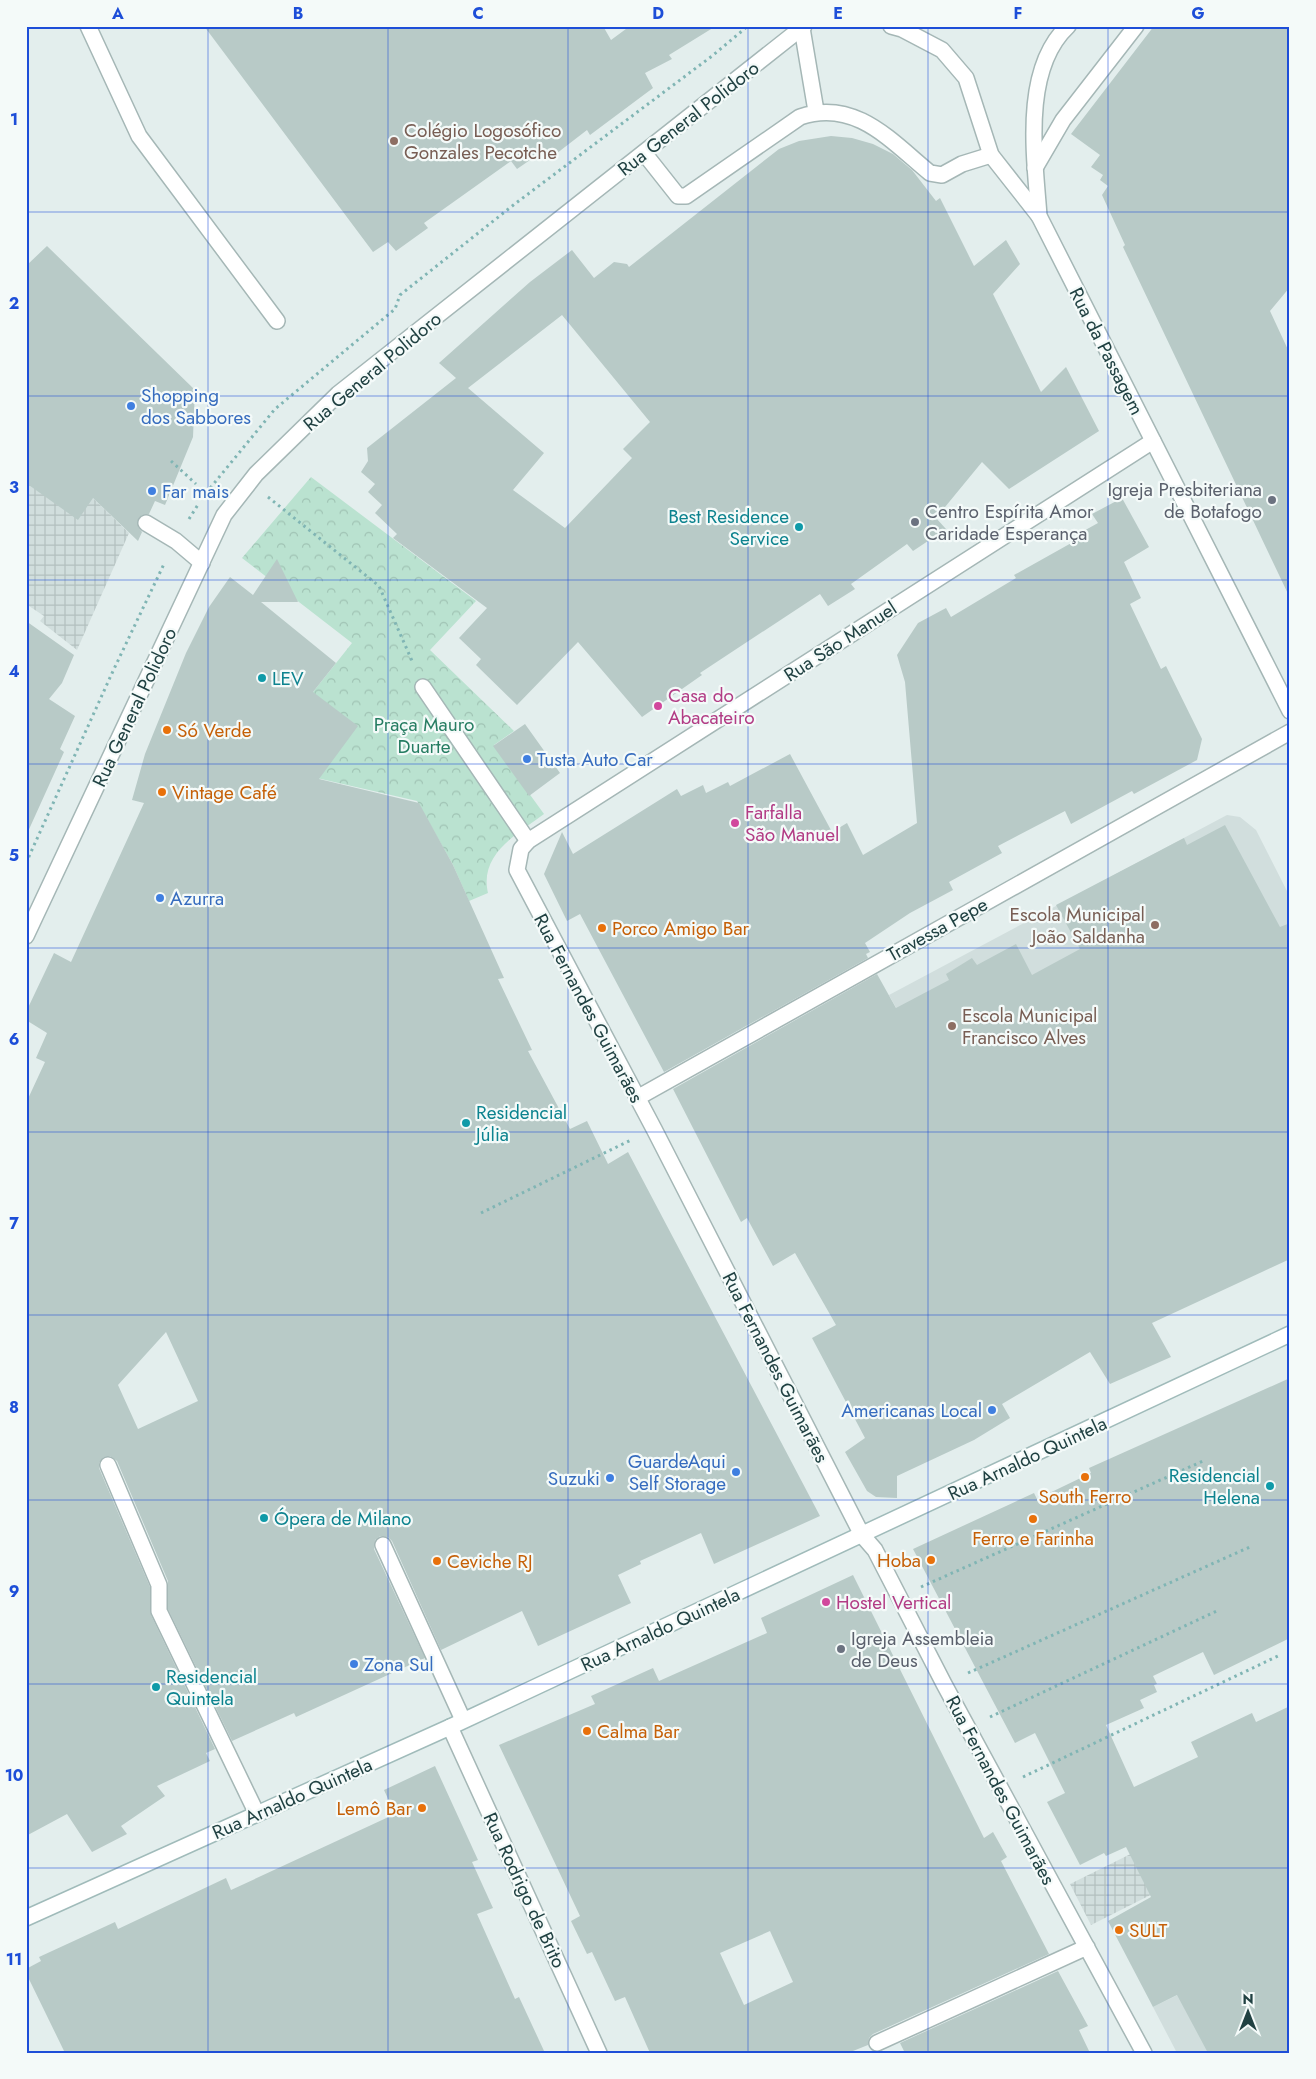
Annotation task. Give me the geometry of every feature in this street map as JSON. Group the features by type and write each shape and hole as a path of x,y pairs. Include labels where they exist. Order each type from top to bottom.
{"street":[{"path":"88,26 139,136 277,321"},
{"name":"Rua da Passagem","path":"891,26 902,29 942,50 966,78 991,155 1039,216 1290,711"},
{"path":"1039,216 1033,143 1037,93 1046,56 1068,26"},
{"path":"1035,168 1063,120 1136,26"},
{"path":"803,27 816,111"},
{"name":"Rua General Polidoro","path":"26,936 224,515 256,474 338,394 803,27"},
{"path":"644,153 678,196 686,196 800,117 816,111 843,113 868,122 930,173 942,175 962,164 991,155"},
{"name":"Rua São Manuel","path":"528,841 1153,441"},
{"path":"146,523 176,541 202,563"},
{"path":"423,687 528,841"},
{"name":"Travessa Pepe","path":"637,1098 1290,732"},
{"name":"Rua Fernandes Guimarães","path":"528,841 521,849 517,860 520,881 654,1129 862,1535 875,1550 967,1728 1144,2053"},
{"name":"Rua Arnaldo Quintela","path":"26,1918 457,1724 1290,1334"},
{"path":"108,1465 160,1585 160,1611 257,1814"},
{"name":"Rua Rodrigo de Brito","path":"383,1544 457,1724 599,2053"},
{"path":"877,2043 1086,1948"}],"path":[{"path":"171,461 196,484"},
{"path":"268,497 379,586 423,687"},
{"path":"481,1214 654,1129"},
{"path":"898,1597 1203,1461"},
{"path":"944,1684 1252,1546"},
{"path":"967,1728 1219,1610"},
{"path":"1000,1788 1278,1656"}],"shaded area":[{"path":"26,433 129,533 77,650 40,621 44,616 26,604"},
{"name":"Escola Municipal João Saldanha","path":"1227,815 1240,817 1256,830 1290,897 1290,923 1115,1011 948,1100 889,995"},
{"path":"1290,1775 1250,1845 1091,1925 1070,1884"},
{"path":"1290,1940 1290,2053 1177,2053 1153,2007"}],"green space":[{"name":"Praça Mauro Duarte","path":"311,477 476,601 430,650 514,731 494,745 544,814 503,846 489,867 487,879 488,893 469,901 453,865 417,801 308,776 313,692 352,643 242,558"}],"building":[{"name":"Colégio Logosófico Gonzales Pecotche","path":"204,26 603,26 611,40 630,26 716,26 669,55 672,59 645,73 653,88 590,135 587,130 552,157 546,149 517,169 511,161 424,223 428,228 396,251 388,242 373,252"},
{"path":"1154,26 1290,26 1290,287 1270,311 1290,354 1290,598 1123,247 1125,245 1102,195 1108,186 1100,180 1103,175 1091,167 1100,155 1071,134"},
{"path":"831,136 852,138 873,144 893,154 912,170 936,201 940,198 974,266 1006,240 1020,264 993,294 1041,392 1066,367 1099,431 1009,489 982,462 936,518 946,529 913,551 907,544 851,584 855,589 828,606 820,594 700,673 702,675 642,717 578,642 517,705 476,665 481,659 459,638 487,608 393,538 397,534 375,513 382,505 368,492 375,484 361,472 368,461 367,448 456,378 439,363 530,282 572,250 594,278 614,262 627,264 629,267 779,149 799,141","holes":["562,315 650,422 623,449 632,458 565,528 513,490 544,453 468,388"]},
{"path":"47,246 195,390 193,437 165,505 155,501 149,514 142,515 138,519 138,527 142,532 138,541 93,498 78,520 26,483 26,266"},
{"path":"1122,498 1149,547 1124,562 1141,598 1130,604 1161,669 1166,666 1202,739 1197,760 1134,794 1132,791 1071,824 1065,811 998,846 1002,853 949,882 953,890 910,913 865,943 870,952 866,954 868,958 664,1072 580,914 567,921 544,874 562,832 573,854 677,789 681,796 703,785 706,793 728,782 730,786 790,754 832,832 847,823 863,855 917,823 905,682 897,655 918,623 946,608 951,617 1016,578 1014,575 1082,537 1080,533 1098,523 1092,514"},
{"path":"277,559 298,602 261,602 336,663 313,692 358,726 319,779 419,803 453,865 504,978 498,979 532,1050 528,1051 570,1129 587,1121 608,1164 628,1152 820,1516 714,1564 701,1533 640,1561 641,1564 618,1575 631,1603 538,1646 522,1611 441,1650 392,1541 388,1537 380,1536 375,1540 374,1549 425,1658 296,1717 294,1713 232,1741 168,1609 168,1581 117,1461 110,1456 104,1457 99,1463 99,1468 150,1587 151,1615 215,1749 206,1753 210,1761 157,1786 165,1796 121,1826 127,1834 92,1852 67,1814 26,1836 26,1103 45,1062 36,1058 47,1033 26,1020 26,1012 54,953 71,962 144,803 132,800 145,754 186,653 209,607 230,577 253,595","holes":["166,1332 198,1401 138,1429 118,1385"]},
{"path":"26,621 74,655 62,683 49,699 75,716 60,749 64,752 26,836"},
{"name":"Tusta Auto Car","path":"525,724 560,773 529,796 493,746"},
{"path":"1225,825 1280,927 1290,923 1290,1259 1152,1323 1171,1357 1110,1384 1090,1352 1002,1404 1010,1418 974,1440 897,1476 897,1498 876,1497 867,1491 845,1452 865,1438 812,1338 836,1325 795,1253 773,1266 747,1218 741,1222 673,1089 877,974 896,1008 949,980 946,974 972,958 977,965 1016,944 1032,975 1080,949 1056,905 1184,838 1187,845"},
{"path":"1290,1378 1290,1638 1214,1675 1203,1652 1153,1676 1157,1684 1154,1685 1157,1692 1140,1700 1144,1708 1106,1725 1134,1787 1198,1757 1191,1742 1252,1713 1256,1722 1290,1706 1290,2053 1208,2053 1177,1995 1153,2007 1108,1921 1151,1897 1126,1847 1106,1856 1104,1853 1080,1865 1047,1802 1065,1793 1035,1733 1015,1743 913,1549 1034,1493 1037,1499 1091,1473 1089,1468"},
{"path":"853,1575 984,1838 993,1832 1007,1857 1001,1861 1049,1954 873,2034 869,2038 868,2045 848,2053 650,2053 625,1997 615,2001 592,1952 587,1954 571,1921 580,1916 499,1745 595,1704 591,1696 653,1668 659,1681 767,1633 761,1618","holes":["770,1931 793,1982 744,2005 720,1953"]},
{"path":"435,1766 478,1860 472,1862 493,1908 477,1914 515,1999 519,1997 545,2053 65,2053 26,1973 26,1969 41,1961 39,1957 115,1922 118,1929 226,1878 231,1890 395,1814 384,1790"},
{"path":"1058,1971 1088,2026 1079,2030 1090,2053 905,2053 900,2043"}],"place":[{"name":"Colégio Logosófico Gonzales Pecotche","path":"394,141"},
{"name":"Shopping dos Sabbores","path":"131,406"},
{"name":"Far mais","path":"152,491"},
{"name":"Igreja Presbiteriana de Botafogo","path":"1272,500"},
{"name":"Centro Espírita Amor Caridade Esperança","path":"915,522"},
{"name":"Best Residence Service","path":"799,527"},
{"name":"LEV","path":"262,678"},
{"name":"Casa do Abacateiro","path":"658,706"},
{"name":"Só Verde","path":"167,730"},
{"name":"Tusta Auto Car","path":"527,759"},
{"name":"Vintage Café","path":"162,792"},
{"name":"Farfalla São Manuel","path":"735,823"},
{"name":"Azurra","path":"160,898"},
{"name":"Escola Municipal João Saldanha","path":"1155,925"},
{"name":"Porco Amigo Bar","path":"602,928"},
{"name":"Escola Municipal Francisco Alves","path":"952,1026"},
{"name":"Residencial Júlia","path":"466,1123"},
{"name":"Americanas Local","path":"992,1410"},
{"name":"GuardeAqui Self Storage","path":"736,1472"},
{"name":"South Ferro","path":"1085,1477"},
{"name":"Suzuki","path":"610,1478"},
{"name":"Residencial Helena","path":"1270,1486"},
{"name":"Ópera de Milano","path":"264,1518"},
{"name":"Ferro e Farinha","path":"1033,1519"},
{"name":"Hoba","path":"931,1560"},
{"name":"Ceviche RJ","path":"437,1561"},
{"name":"Hostel Vertical","path":"826,1602"},
{"name":"Igreja Assembleia de Deus","path":"841,1649"},
{"name":"Zona Sul","path":"354,1664"},
{"name":"Residencial Quintela","path":"156,1687"},
{"name":"Calma Bar","path":"587,1731"},
{"name":"Lemô Bar","path":"422,1808"},
{"name":"SULT","path":"1119,1930"}]}
